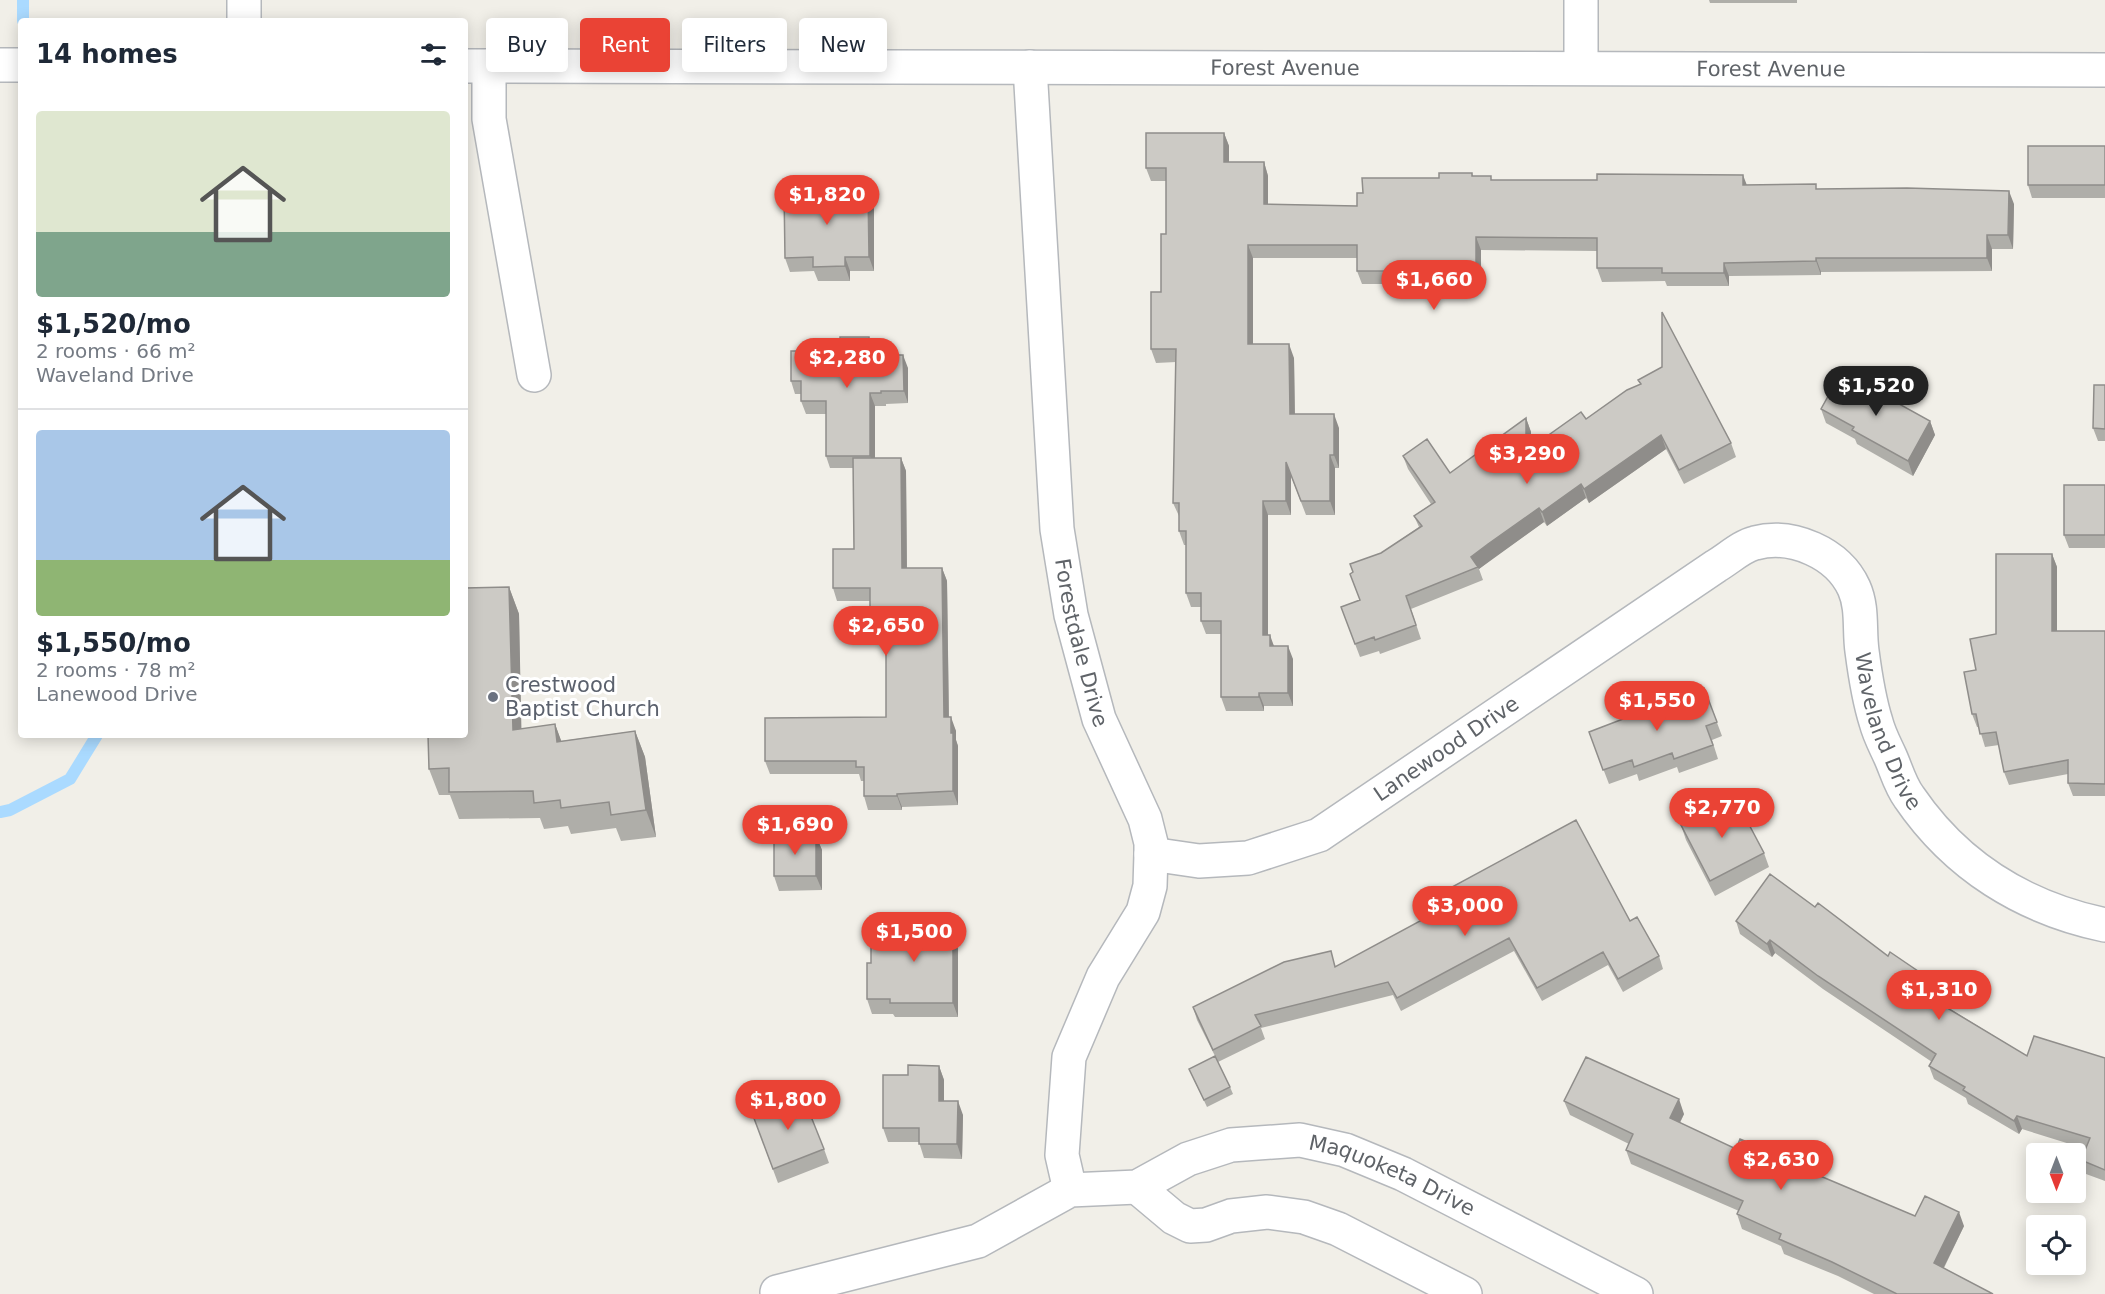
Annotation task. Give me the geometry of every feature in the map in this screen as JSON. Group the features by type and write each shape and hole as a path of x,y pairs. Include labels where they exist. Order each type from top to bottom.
{"street":[{"path":"244,0 244,18"},
{"path":"1581,0 1581,68"},
{"path":"0,66 18,65"},
{"path":"477,66 489,119 534,375"},
{"name":"Forest Avenue","path":"477,66 2105,70"},
{"name":"Forestdale Drive","path":"1030,67 1056,529 1071,615 1099,719 1145,819 1151,843 1150,886 1143,912 1103,977 1069,1057 1062,1155 1070,1190"},
{"name":"Waveland Drive","path":"1716,566 1753,543 1778,539 1804,544 1840,567 1854,589 1860,612 1862,650 1876,722 1907,796 1945,842 1992,880 2045,908 2105,925"},
{"name":"Lanewood Drive","path":"1151,854 1199,861 1248,858 1319,835 1716,566"},
{"name":"Maquoketa Drive","path":"777,1292 978,1241 1070,1190 1137,1187 1188,1159 1232,1145 1300,1140 1345,1150 1403,1174 1636,1294"},
{"path":"1137,1187 1174,1218 1190,1226 1206,1226 1231,1216 1267,1212 1304,1217 1338,1229 1464,1294"}],"building":[{"path":"1146,133 1224,133 1224,162 1264,162 1264,204 1357,206 1357,193 1363,193 1362,178 1439,178 1439,173 1472,173 1472,176 1491,176 1491,180 1597,180 1597,174 1743,175 1743,185 1816,184 1816,189 1907,188 2009,191 2008,235 1987,235 1987,258 1816,258 1816,261 1724,263 1724,273 1662,273 1662,268 1597,268 1597,238 1476,237 1476,268 1410,268 1410,271 1357,271 1357,245 1248,245 1248,344 1289,344 1290,414 1334,414 1334,455 1330,455 1330,501 1301,501 1286,462 1286,501 1263,501 1263,635 1270,635 1270,646 1288,646 1288,693 1259,693 1259,697 1221,697 1221,621 1201,621 1201,593 1186,593 1186,531 1179,531 1179,503 1173,503 1176,349 1151,349 1151,292 1161,292 1161,234 1166,234 1166,168 1146,168"},
{"path":"2028,146 2105,146 2105,185 2028,185"},
{"path":"784,190 868,190 869,257 845,257 845,266 813,267 813,257 785,258"},
{"path":"1662,312 1731,443 1679,470 1661,435 1584,489 1581,484 1542,512 1539,508 1488,544 1471,557 1478,567 1406,596 1416,625 1375,640 1374,637 1355,644 1341,607 1360,600 1350,574 1353,572 1350,564 1381,553 1422,526 1414,516 1435,502 1403,456 1427,439 1450,473 1526,418 1526,451 1581,412 1586,419 1627,390 1641,384 1638,380 1662,367"},
{"path":"840,337 869,337 869,351 881,351 881,355 903,355 904,391 870,393 870,456 826,456 826,401 801,401 801,381 791,381 791,351 840,344"},
{"path":"1841,373 1930,421 1908,461 1852,430 1854,427 1821,409"},
{"path":"2094,385 2105,385 2105,429 2093,428"},
{"path":"853,458 901,458 902,568 942,568 944,717 951,717 951,733 953,733 953,791 897,794 897,796 864,796 864,767 856,767 856,761 765,761 765,718 886,717 886,620 870,620 870,588 833,588 833,549 854,549"},
{"path":"2064,485 2105,485 2105,535 2064,535"},
{"path":"1996,554 2052,554 2052,631 2105,631 2105,784 2068,783 2068,760 2004,772 1996,732 1980,734 1976,714 1972,714 1964,672 1976,670 1970,639 1996,634"},
{"name":"Crestwood Baptist Church","path":"509,587 513,730 555,724 557,742 635,731 646,810 611,815 609,802 561,808 560,800 534,803 533,791 449,792 449,768 429,769 428,738 468,738 468,588"},
{"path":"1704,688 1717,722 1706,726 1713,745 1674,759 1672,753 1634,767 1632,760 1603,770 1589,732"},
{"path":"1735,798 1764,853 1710,881 1681,825"},
{"path":"1576,820 1630,921 1637,917 1659,956 1618,979 1603,952 1537,988 1509,938 1397,998 1388,982 1255,1015 1261,1026 1213,1050 1193,1007 1284,962 1331,951 1335,967 1459,900 1452,887"},
{"path":"774,836 816,836 816,876 774,876"},
{"path":"1770,874 1815,907 1818,903 1888,956 1890,952 1937,984 1929,997 2027,1056 2034,1036 2105,1058 2105,1170 2086,1162 2086,1148 2090,1138 2017,1116 2014,1121 1963,1090 1965,1087 1929,1066 1936,1054 1818,976 1770,940 1767,944 1736,921"},
{"path":"915,913 950,913 950,935 953,935 953,1003 890,1003 890,999 867,999 867,963 871,963 871,935 915,935"},
{"path":"1215,1056 1230,1087 1204,1100 1189,1069"},
{"path":"1586,1057 1679,1099 1670,1118 1736,1149 1740,1139 1788,1159 1787,1162 1915,1216 1925,1196 1959,1212 1934,1263 1993,1294 1897,1294 1779,1239 1781,1234 1737,1214 1743,1201 1626,1150 1633,1134 1564,1101"},
{"path":"908,1065 939,1066 939,1101 958,1101 957,1144 919,1144 919,1128 883,1128 883,1075 908,1075"},
{"path":"802,1094 824,1149 773,1169 752,1113"}],"waterway":[{"path":"23,0 23,18"},
{"path":"0,812 10,810 70,779 95,738"}],"place":[{"name":"Crestwood Baptist Church","path":"493,697"}]}
